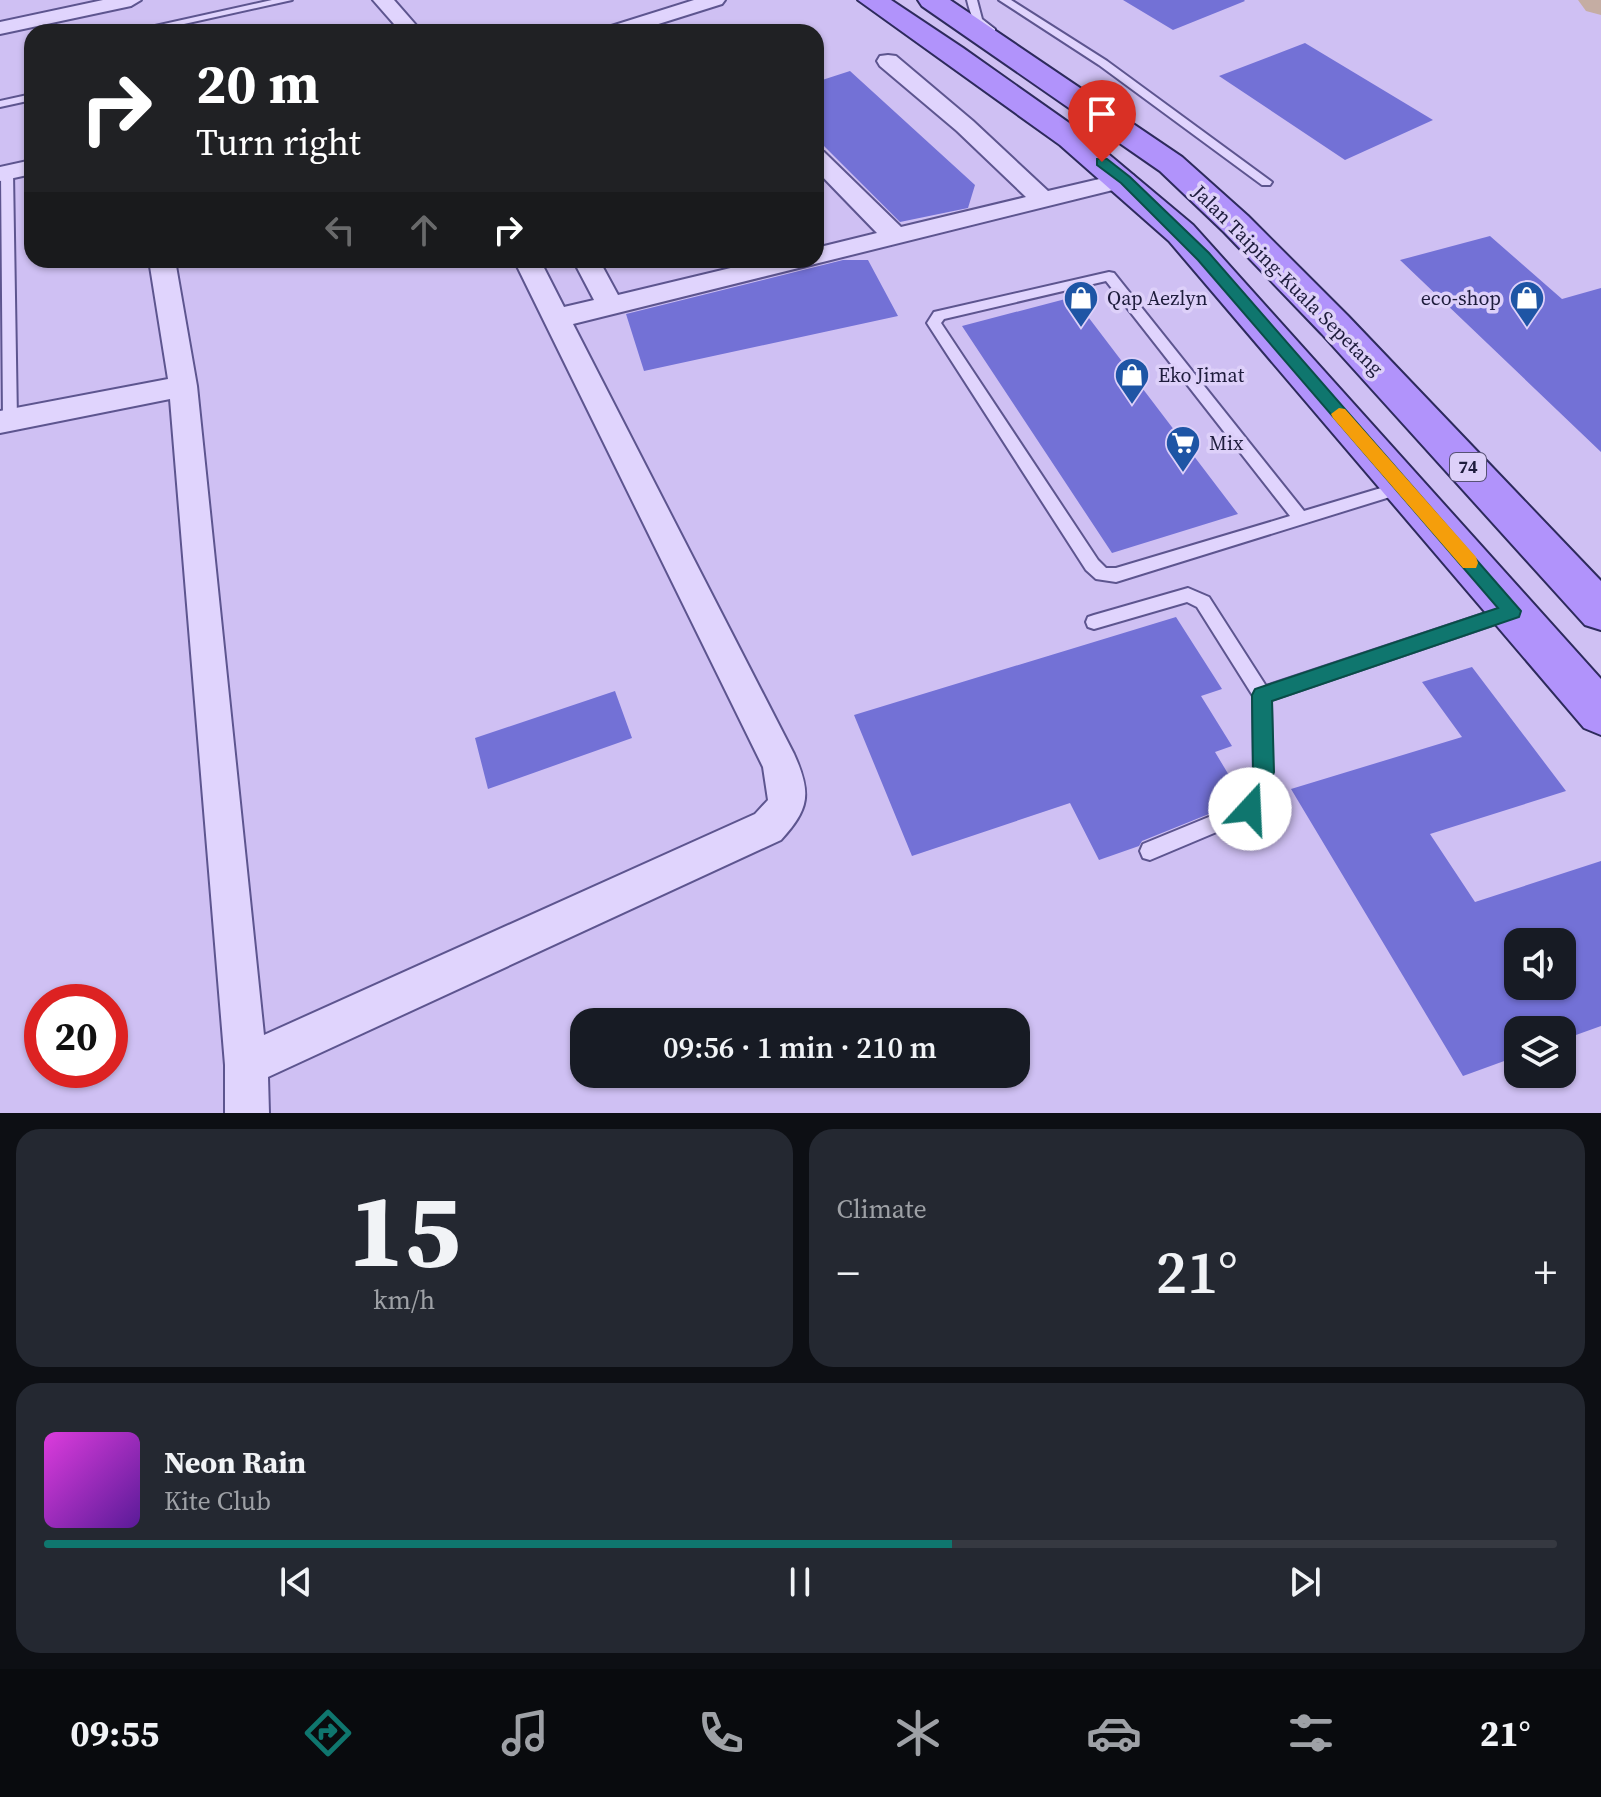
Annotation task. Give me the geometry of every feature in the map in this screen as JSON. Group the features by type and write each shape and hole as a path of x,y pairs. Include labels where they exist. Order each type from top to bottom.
{"main road":[{"path":"872,0 1009,91 1125,180 1203,257 1601,713"},
{"name":"Jalan Taiping-Kuala Sepetang","path":"932,0 1171,164 1236,224 1335,325 1601,611"}],"street":[{"path":"18,0 27,23"},
{"path":"383,0 405,24"},
{"path":"638,24 715,0"},
{"path":"0,28 123,2 121,24"},
{"path":"888,61 965,126 1043,200"},
{"path":"824,165 895,236"},
{"path":"3,174 24,169"},
{"path":"824,254 1125,180"},
{"path":"163,268 183,386 246,1065 247,1113"},
{"path":"246,1065 768,827 787,806 781,766 531,268"},
{"path":"590,268 610,305"},
{"path":"554,319 745,268"},
{"path":"5,421 183,386"}],"lane":[{"path":"172,24 287,0"},
{"path":"972,0 977,20 1053,81"},
{"path":"1004,0 1103,63 1266,182"},
{"path":"0,104 24,99"},
{"path":"3,174 5,421"},
{"path":"1300,517 1109,276 939,315 934,323 1092,565 1102,574 1116,575 1403,487"},
{"path":"1094,622 1188,595 1203,602 1262,695 1263,772 1250,809 1150,851"},
{"path":"1262,695 1512,611"}],"building":[{"path":"1123,0 1244,0 1245,1 1173,30"},
{"path":"1305,43 1433,120 1345,160 1219,76"},
{"path":"850,71 975,185 968,208 900,222 824,146 824,79"},
{"path":"1490,236 1562,299 1601,288 1601,452 1400,260"},
{"path":"843,260 868,260 898,316 644,371 626,314 811,268 824,268 824,265"},
{"path":"1073,297 1238,514 1112,553 962,326"},
{"path":"1176,617 1222,689 1201,696 1232,746 1215,752 1242,797 1241,801 1142,841 1139,846 1099,860 1070,803 912,856 854,715"},
{"path":"1472,667 1566,791 1430,834 1475,902 1601,861 1601,1026 1576,1035 1576,1016 1504,1016 1504,1061 1463,1076 1291,789 1462,737 1422,682"},
{"path":"615,691 632,738 488,789 475,738"}],"slow traffic":[{"path":"1339,414 1469,563"}],"place":[{"name":"Qap Aezlyn","path":"1081,329"},
{"name":"eco-shop","path":"1527,329"},
{"name":"Eko Jimat","path":"1132,406"},
{"name":"Mix","path":"1183,474"}],"route":[{"path":"1102,162 1125,180 1203,257 1512,611 1262,695 1263,772 1250,809"}]}
